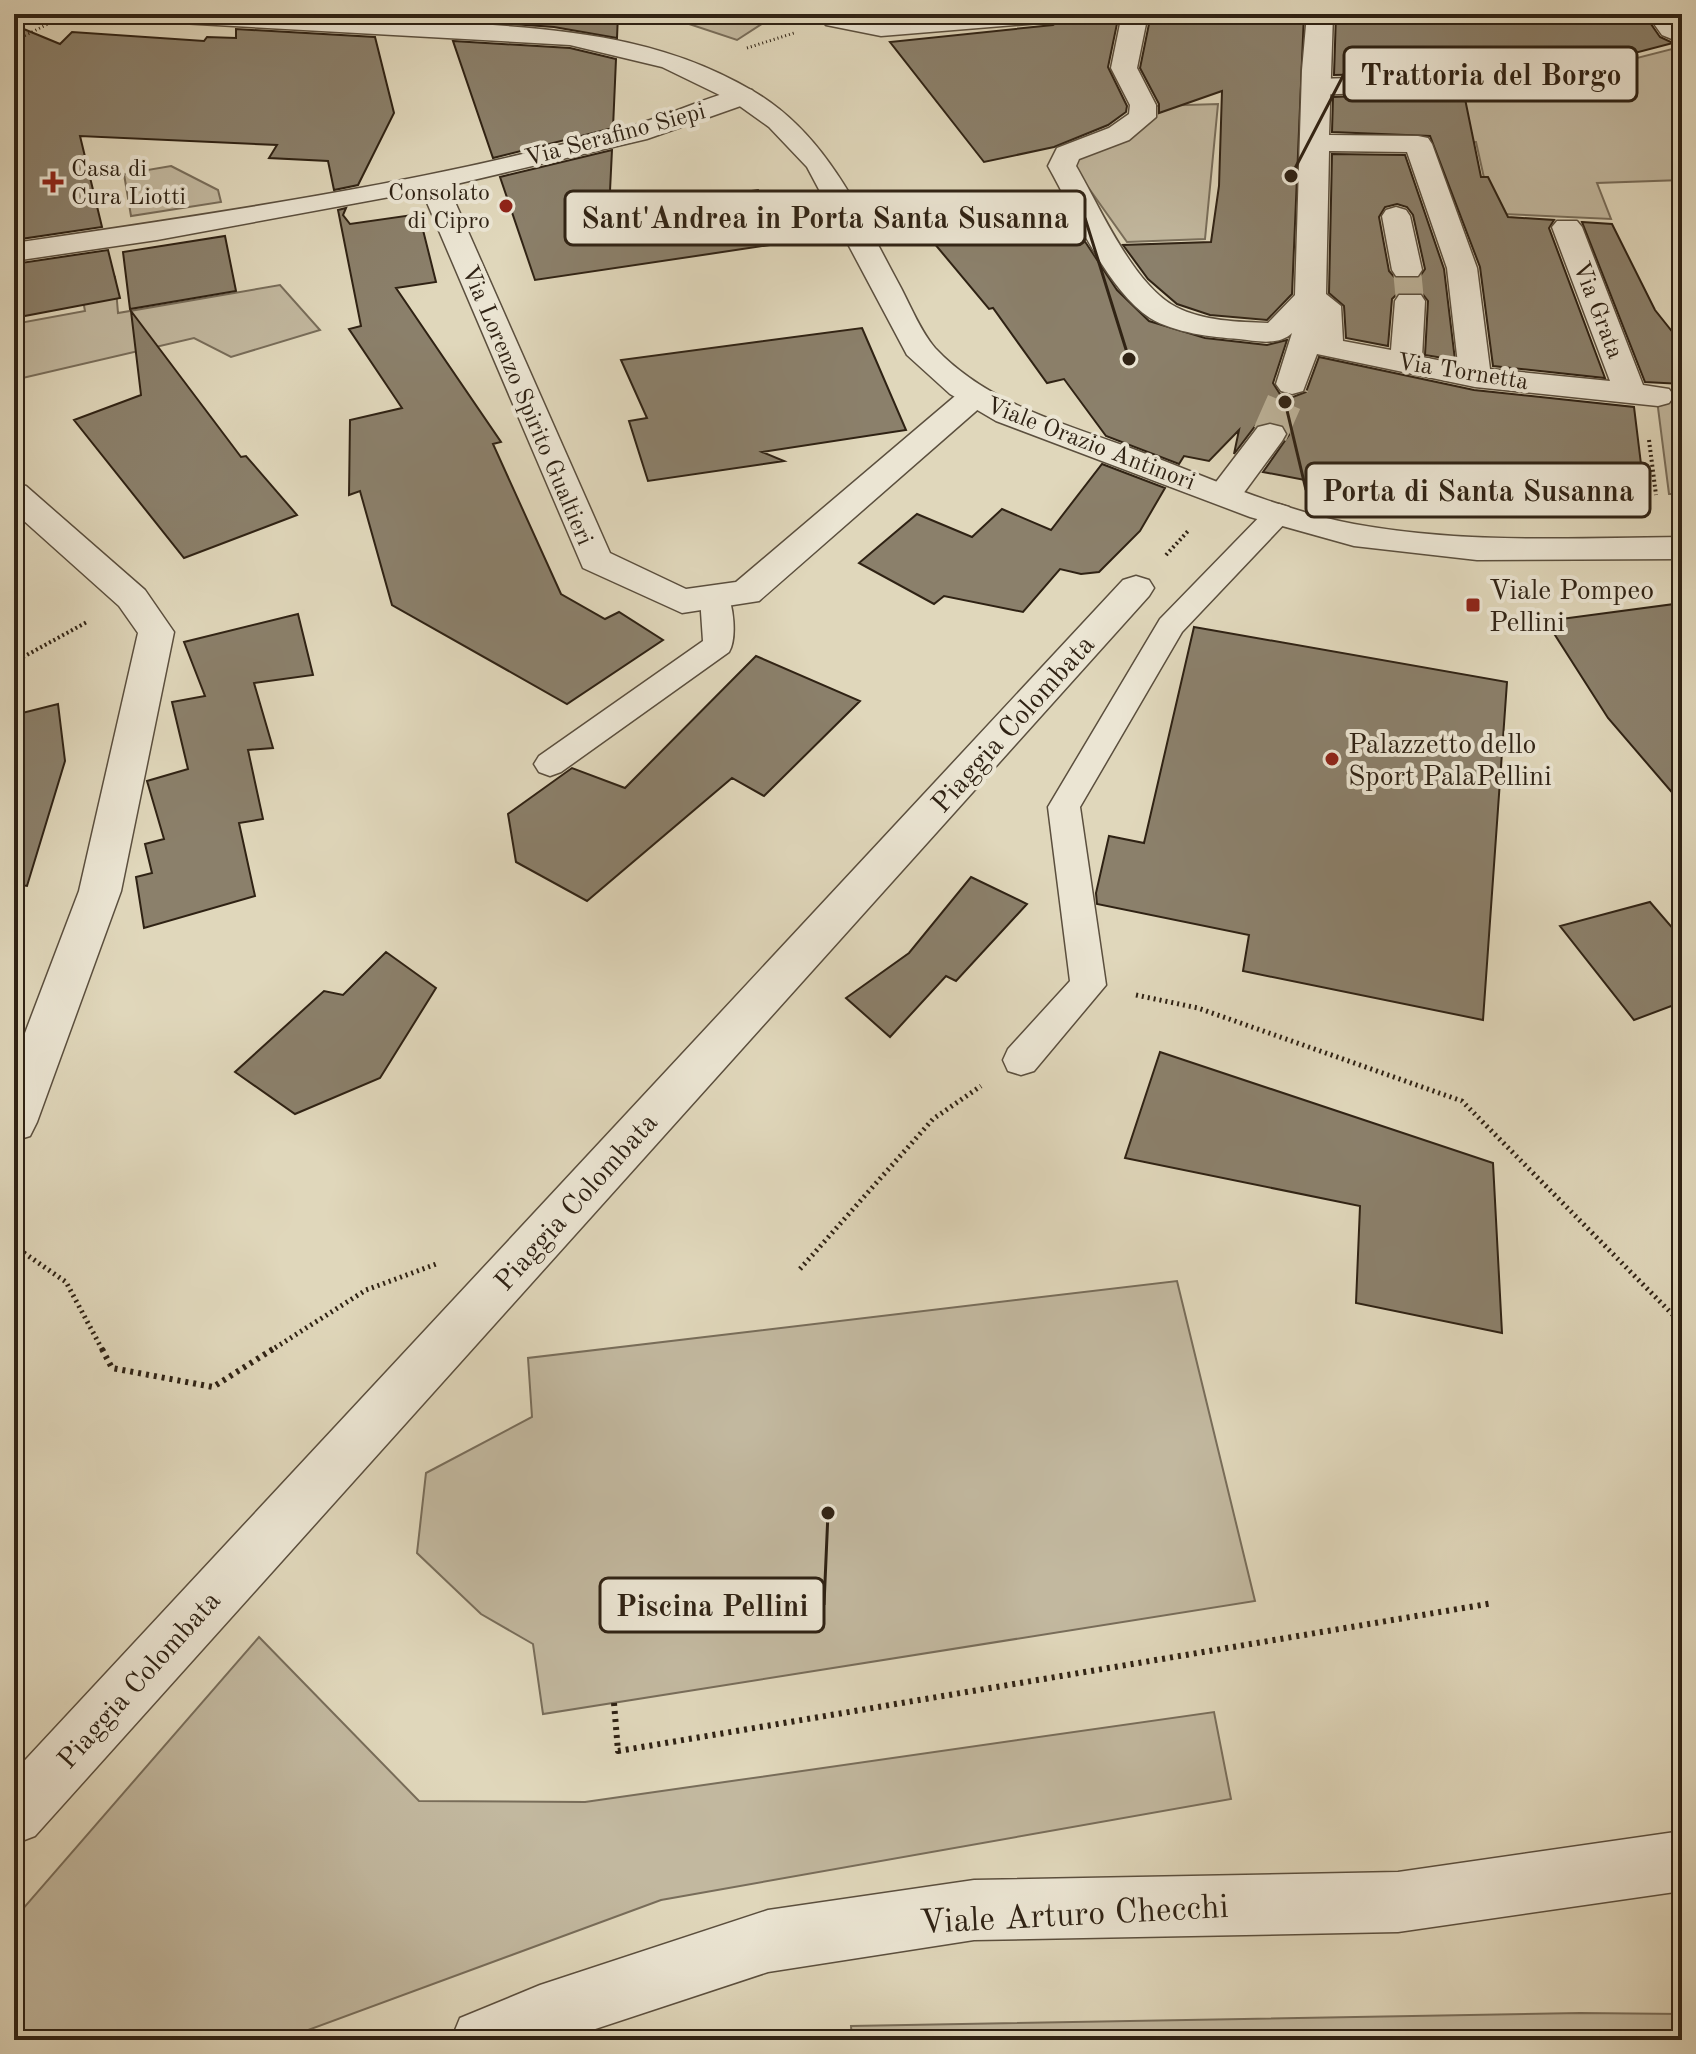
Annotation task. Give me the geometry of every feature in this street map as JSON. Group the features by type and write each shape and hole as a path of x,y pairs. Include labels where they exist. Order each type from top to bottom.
{"street":[{"name":"Viale Orazio Antinori","path":"163,14 570,37 671,61 743,96 779,121 819,164 918,348 940,373 972,398 1021,420 1225,494"},
{"path":"835,20 881,28 1053,14"},
{"path":"1135,14 1124,68 1143,105 1142,117 1119,134 1067,154 1062,166 1139,294 1163,313 1247,332 1276,332 1310,298"},
{"path":"1292,384 1309,329 1315,87 1320,14"},
{"path":"1660,14 1671,30 1682,35"},
{"path":"1315,87 1424,84"},
{"name":"Via Serafino Siepi","path":"14,252 157,231 432,181 637,133 743,96"},
{"path":"1315,143 1418,144 1462,268 1475,377"},
{"name":"Via Lorenzo Spirito Gualtieri","path":"432,181 595,560 682,601 746,593 972,398"},
{"path":"1396,216 1408,286 1406,363"},
{"name":"Via Grata","path":"1567,227 1644,394"},
{"name":"Via Tornetta","path":"1310,298 1326,306 1328,347 1475,377 1644,394"},
{"path":"1270,434 1225,494 1353,535 1476,550 1682,548"},
{"path":"14,494 132,598 156,632 100,891 14,1122"},
{"name":"Piaggia Colombata","path":"14,1815 1136,588"},
{"name":"Viale Arturo Checchi","path":"482,2040 540,2016 768,1941 974,1910 1398,1902 1682,1861"}],"lane":[{"path":"1021,1060 1088,985 1064,807 1171,626 1279,513"},
{"path":"550,764 718,645 715,597"},
{"path":"624,738 662,708 661,686"}],"path":[{"path":"14,41 68,14"},
{"path":"1644,394 1656,495"},
{"path":"14,662 132,598"},
{"path":"1088,985 1198,1008 1462,1101 1682,1324"},
{"path":"800,1269 933,1119"},
{"path":"14,1246 66,1282 112,1368 213,1387 366,1290 455,1257"},
{"path":"614,1703 618,1751 1493,1603"}],"shaded area":[{"path":"659,14 777,14 737,40"},
{"path":"1672,49 1682,58 1682,180 1597,183 1611,219 1503,214 1489,200 1476,142 1455,142 1424,109 1411,89 1489,85 1506,74 1535,84"},
{"path":"1218,104 1205,239 1127,242 1073,166 1081,156 1155,106"},
{"path":"171,166 218,190 221,202 131,216 124,174"},
{"path":"115,277 118,313 280,285 320,330 231,357 194,338 14,380 14,324 85,311 80,284"},
{"path":"1657,400 1682,403 1682,494 1669,494"},
{"path":"1177,1281 1255,1601 543,1714 533,1644 481,1614 417,1553 426,1473 532,1417 528,1358"},
{"path":"259,1637 419,1801 585,1802 1214,1712 1231,1799 661,1900 281,2040 14,2040 14,1919"},
{"path":"1580,2013 1682,2014 1682,2040 852,2040 851,2026"}],"building":[{"path":"444,14 618,14 617,38 554,27 445,19"},
{"path":"1069,14 1119,14 1108,67 1127,106 1126,112 1108,125 1054,147 984,162 890,42 1053,25"},
{"path":"1151,14 1304,14 1292,294 1267,320 1210,315 1177,304 1148,279 1123,245 1211,242 1219,186 1222,91 1159,113 1159,104 1140,68"},
{"path":"1336,14 1644,14 1660,37 1673,43 1531,80 1455,50 1481,177 1488,177 1508,217 1554,220 1549,228 1605,378 1493,366 1480,267 1430,136 1332,132 1333,97 1433,93 1440,82 1434,75 1424,73 1334,75"},
{"path":"14,25 60,44 72,32 204,41 207,37 236,38 236,29 375,37 394,113 358,185 334,190 328,161 269,158 277,145 80,136 102,227 14,240"},
{"path":"453,41 570,48 616,59 613,128 493,158"},
{"path":"612,150 609,211 758,190 783,243 535,280 500,177"},
{"path":"1332,154 1405,155 1444,269 1455,360 1425,355 1428,301 1421,292 1399,292 1392,299 1388,346 1346,338 1344,306 1329,293","holes":["1397,204 1407,207 1413,215 1425,269 1418,279 1396,279 1389,271 1379,217 1385,207"]},
{"path":"346,208 343,215 350,224 419,214 436,282 396,288 501,442 493,444 561,594 605,619 619,612 663,640 567,704 392,605 360,491 349,495 350,420 402,408 349,329 361,326 338,210"},
{"path":"1059,212 1086,243 1117,290 1149,321 1205,338 1267,345 1287,340 1273,383 1280,394 1293,397 1306,392 1319,357 1474,390 1634,407 1646,505 1547,511 1367,492 1263,472 1289,435 1285,426 1271,421 1256,425 1234,454 1239,430 1209,461 1184,456 1179,464 1106,436 1064,379 1047,383 993,308 989,309 934,243 992,229 990,223"},
{"path":"1582,222 1612,224 1655,310 1682,344 1682,384 1645,382"},
{"path":"225,236 236,291 130,309 123,252"},
{"path":"108,250 120,298 14,318 14,264"},
{"path":"131,311 241,457 246,456 297,515 184,558 74,420 141,395"},
{"path":"862,328 906,430 762,452 784,461 648,481 629,421 647,418 621,360"},
{"path":"1102,464 1165,488 1140,531 1099,572 1081,574 1060,569 1023,612 944,596 934,604 859,563 917,514 972,537 1002,509 1051,530"},
{"path":"1682,603 1682,804 1608,718 1546,621"},
{"path":"298,614 313,675 254,683 273,748 248,750 263,819 239,823 255,896 144,928 136,877 152,873 145,844 164,839 147,781 188,769 172,702 205,696 184,642"},
{"name":"Palazzetto dello Sport PalaPellini","path":"1194,627 1507,682 1483,1020 1243,971 1249,935 1097,904 1096,893 1109,836 1144,843"},
{"path":"756,656 860,701 764,796 732,778 587,901 516,862 508,814 572,768 625,788"},
{"path":"58,704 65,761 27,886 14,884 14,715"},
{"path":"971,877 1027,904 956,981 946,976 890,1037 846,998 909,953"},
{"path":"1650,902 1682,939 1682,1002 1634,1020 1560,926"},
{"path":"386,952 436,988 380,1078 295,1114 235,1072 324,991 343,995"},
{"path":"1160,1052 1493,1163 1502,1333 1356,1303 1360,1206 1125,1158"}],"tunnel":[{"path":"1407,270 1410,301"},
{"path":"1270,434 1292,384"}],"place":[{"name":"Trattoria del Borgo","path":"1291,176"},
{"name":"Casa di Cura Liotti","path":"53,182"},
{"name":"Consolato di Cipro","path":"506,206"},
{"name":"Sant'Andrea in Porta Santa Susanna","path":"1129,359"},
{"name":"Porta di Santa Susanna","path":"1285,402"},
{"name":"Viale Pompeo Pellini","path":"1473,605"},
{"name":"Palazzetto dello Sport PalaPellini","path":"1332,759"},
{"name":"Piscina Pellini","path":"828,1513"}]}
